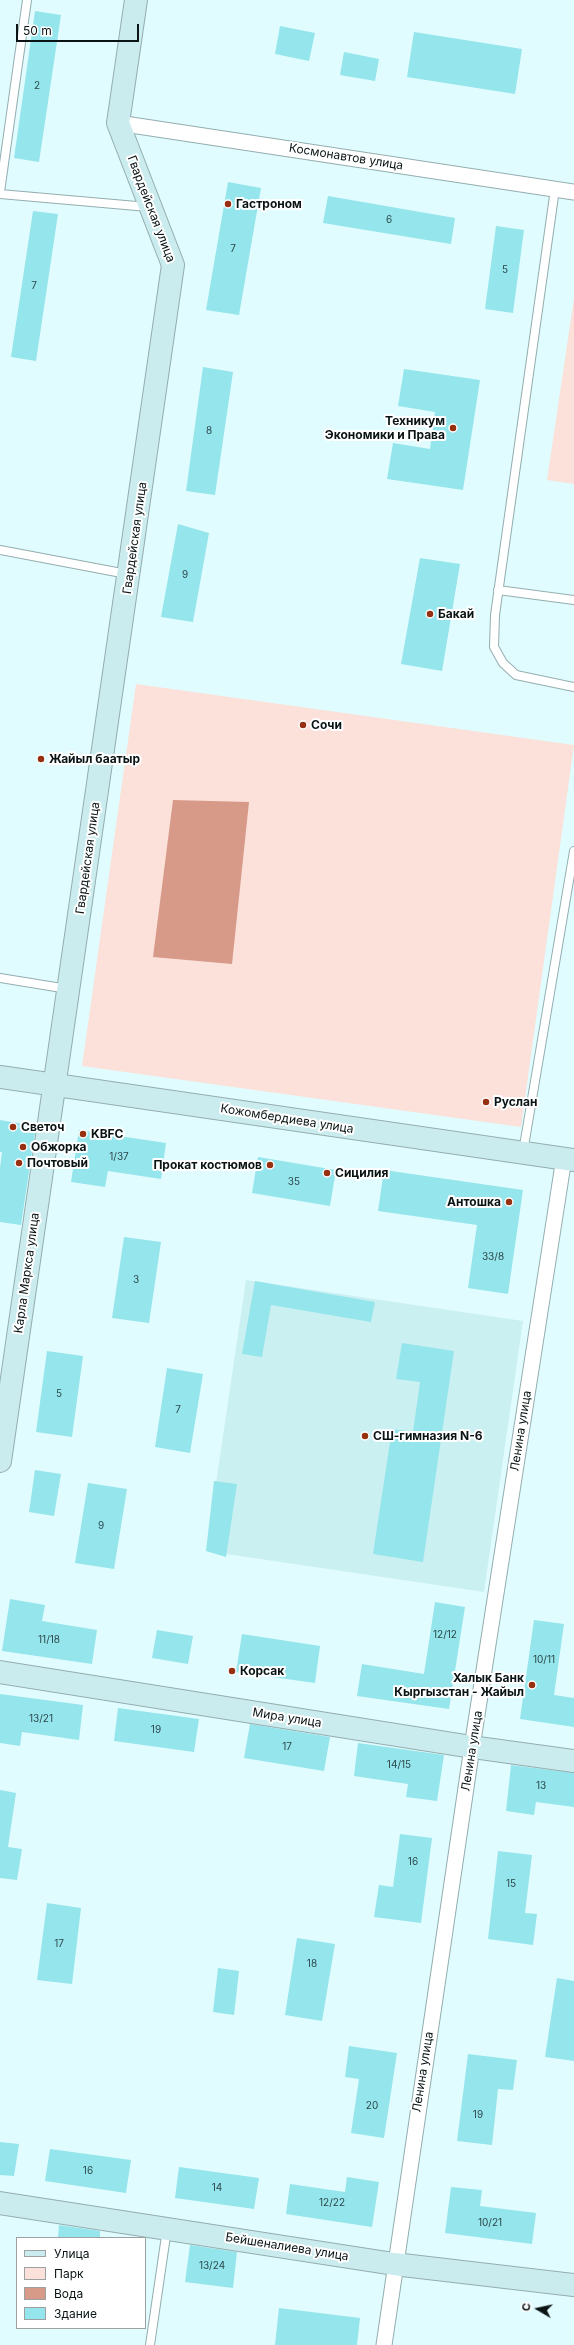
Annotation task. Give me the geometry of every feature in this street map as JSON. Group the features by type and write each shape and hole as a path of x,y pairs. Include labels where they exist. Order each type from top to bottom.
{"street":[{"name":"Гвардейская улица","path":"54,1084 130,575 173,265 118,122 136,0"},
{"name":"Космонавтов улица","path":"118,122 574,192"},
{"name":"Кожомбердиева улица","path":"0,1077 569,1159"},
{"name":"Карла Маркса улица","path":"0,1461 54,1084"},
{"name":"Ленина улица","path":"384,2345 394,2264 472,1747 569,1159"},
{"name":"Мира улица","path":"0,1672 472,1747 574,1761"},
{"name":"Бейшеналиева улица","path":"0,2203 394,2264 574,2285"}],"lane":[{"path":"27,0 0,193 151,207"},
{"path":"555,189 498,590 494,647 504,663 516,676 574,687"},
{"path":"0,550 130,575"},
{"path":"498,590 574,600"},
{"path":"523,1152 574,850"},
{"path":"0,978 68,989"},
{"path":"150,2345 167,2229"}],"shaded area":[{"name":"СШ-гимназия N-6","path":"246,1280 523,1321 484,1592 206,1551"}],"green space":[{"path":"574,298 574,484 547,480"},
{"path":"136,684 574,745 521,1127 82,1066"}],"water":[{"path":"173,800 249,802 232,964 153,957"}],"building":[{"path":"35,11 61,15 39,162 14,158"},
{"path":"280,26 315,33 309,61 275,54"},
{"path":"414,32 522,49 515,94 407,77"},
{"path":"344,52 379,59 375,81 340,75"},
{"path":"228,182 261,188 239,315 206,310"},
{"path":"328,196 455,218 451,244 323,223"},
{"path":"33,211 58,214 36,361 11,357"},
{"path":"496,226 524,230 513,313 485,309"},
{"path":"203,367 233,372 215,495 186,491"},
{"name":"Техникум Экономики и Права","path":"404,369 480,380 463,490 387,479 393,443 430,449 435,412 398,406"},
{"path":"178,524 209,533 193,622 161,617"},
{"name":"Бакай","path":"420,558 460,564 442,671 401,664"},
{"path":"0,1120 36,1126 21,1225 0,1222 0,1168 2,1152 0,1152"},
{"path":"79,1130 166,1143 161,1179 108,1171 105,1187 71,1182"},
{"path":"258,1157 336,1170 330,1206 252,1193"},
{"path":"384,1170 523,1190 508,1294 468,1288 477,1225 378,1211"},
{"path":"124,1237 161,1242 149,1323 112,1318"},
{"path":"255,1281 375,1302 371,1322 271,1305 262,1357 242,1354"},
{"path":"402,1343 454,1351 423,1562 373,1554 392,1429 413,1432 420,1382 396,1379"},
{"path":"47,1351 83,1356 72,1437 36,1432"},
{"path":"167,1368 203,1374 190,1453 155,1447"},
{"path":"35,1470 61,1474 54,1516 29,1512"},
{"path":"214,1481 237,1484 226,1557 206,1551"},
{"path":"88,1483 127,1489 114,1569 75,1563"},
{"path":"10,1599 45,1605 42,1621 97,1630 92,1664 2,1651"},
{"path":"435,1602 465,1607 449,1709 357,1696 362,1664 424,1674"},
{"path":"534,1620 564,1624 554,1695 574,1698 574,1727 520,1719"},
{"path":"157,1630 193,1636 188,1664 152,1658"},
{"path":"242,1634 320,1646 315,1683 236,1672"},
{"path":"0,1694 83,1705 79,1740 22,1732 20,1746 0,1743"},
{"path":"118,1708 199,1719 194,1752 114,1741"},
{"path":"250,1724 330,1737 324,1771 244,1758"},
{"path":"358,1743 444,1755 437,1801 406,1797 408,1784 354,1776"},
{"path":"511,1765 574,1773 574,1807 536,1802 534,1815 506,1811"},
{"path":"0,1790 16,1793 8,1847 22,1849 17,1880 0,1878"},
{"path":"400,1834 432,1838 421,1923 374,1917 379,1885 393,1887"},
{"path":"498,1851 532,1855 525,1913 537,1914 533,1945 488,1939"},
{"path":"47,1903 81,1908 72,1984 37,1980"},
{"path":"297,1938 335,1944 322,2021 285,2015"},
{"path":"218,1968 239,1971 234,2015 213,2012"},
{"path":"557,1978 574,1981 574,2061 545,2057"},
{"path":"349,2046 397,2053 384,2138 351,2133 359,2079 345,2077"},
{"path":"468,2054 517,2060 513,2090 498,2089 492,2145 457,2141"},
{"path":"0,2142 19,2144 14,2176 0,2175"},
{"path":"50,2149 131,2160 126,2193 45,2181"},
{"path":"179,2167 259,2178 254,2209 175,2198"},
{"path":"347,2177 379,2182 372,2227 286,2214 290,2184 345,2192"},
{"path":"451,2187 482,2190 480,2206 536,2213 532,2244 445,2233"},
{"path":"59,2225 100,2231 100,2237 58,2237"},
{"path":"190,2245 237,2252 233,2288 185,2282"},
{"path":"279,2308 360,2318 357,2345 275,2345"}],"place":[{"name":"Гастроном","path":"228,204"},
{"name":"Техникум Экономики и Права","path":"453,428"},
{"name":"Бакай","path":"430,614"},
{"name":"Сочи","path":"303,725"},
{"name":"Жайыл баатыр","path":"41,759"},
{"name":"Руслан","path":"486,1102"},
{"name":"Светоч","path":"13,1127"},
{"name":"KBFC","path":"83,1134"},
{"name":"Обжорка","path":"23,1147"},
{"name":"Почтовый","path":"19,1163"},
{"name":"Прокат костюмов","path":"270,1165"},
{"name":"Сицилия","path":"327,1173"},
{"name":"Антошка","path":"509,1202"},
{"name":"СШ-гимназия N-6","path":"365,1436"},
{"name":"Корсак","path":"232,1671"},
{"name":"Халык Банк Кыргызстан - Жайыл","path":"532,1685"}]}
